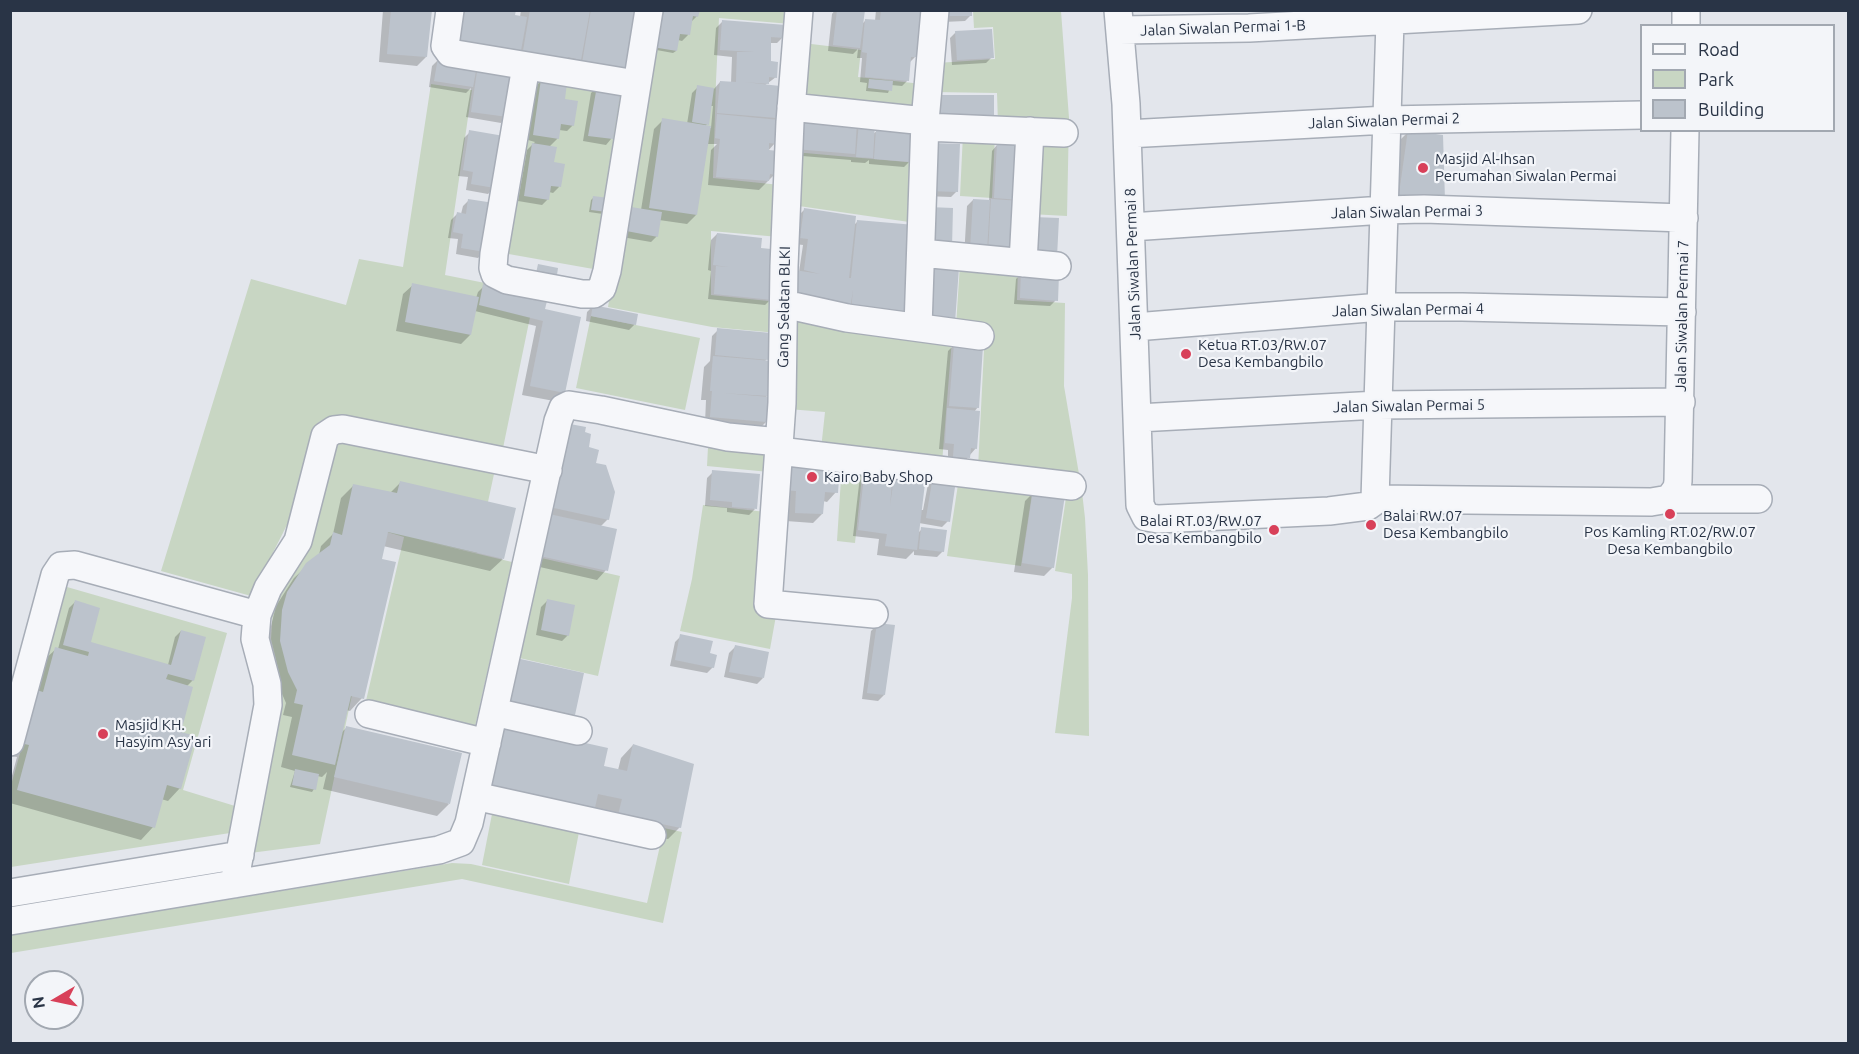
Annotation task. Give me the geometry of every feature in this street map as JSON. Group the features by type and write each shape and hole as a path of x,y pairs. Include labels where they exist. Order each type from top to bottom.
{"street":[{"path":"450,10 445,42 448,51 459,55 636,84"},
{"path":"526,66 493,268 500,278 507,280 582,294 599,292 605,281 648,10"},
{"name":"Gang Selatan BLKI","path":"800,10 791,107 779,447 768,604 874,614"},
{"path":"918,327 925,124 935,10"},
{"name":"Jalan Siwalan Permai 1-B","path":"1119,20 1249,28 1390,21 1468,14 1578,10"},
{"name":"Jalan Siwalan Permai 8","path":"1119,20 1127,134 1140,505 1146,517 1158,519 1329,511 1368,506 1375,499"},
{"path":"1390,21 1375,499 1651,502 1668,499 1758,499"},
{"path":"791,107 925,124 1064,133"},
{"name":"Jalan Siwalan Permai 2","path":"1127,134 1387,120 1640,115"},
{"path":"1023,263 1030,131"},
{"name":"Jalan Siwalan Permai 7","path":"1668,499 1677,488 1678,481 1685,132"},
{"name":"Jalan Siwalan Permai 3","path":"1131,227 1384,210 1462,209 1684,218"},
{"path":"921,253 1057,266"},
{"path":"784,304 847,318 980,336"},
{"name":"Jalan Siwalan Permai 4","path":"1135,327 1381,307 1682,312"},
{"name":"Jalan Siwalan Permai 5","path":"1138,418 1378,405 1681,402"},
{"path":"10,921 452,846 464,838 561,412 565,406 601,410 779,447 1072,486"},
{"path":"234,884 268,705 267,684 255,639 257,615 268,588 298,541 322,445 330,432 343,429 548,470"},
{"path":"10,742 55,575 61,566 75,564 257,615"},
{"path":"494,712 578,730"},
{"path":"369,714 487,742"},
{"path":"475,796 652,835"},
{"path":"10,893 240,855"}],"green space":[{"path":"657,11 792,11 791,24 719,18 716,81 713,178 780,185 779,237 711,231 711,295 778,302 777,333 712,327 608,307"},
{"path":"973,11 1061,11 1069,118 1067,216 1030,214 1034,126 998,124 997,93 933,92 937,63 995,59 993,27 974,28"},
{"path":"803,43 861,50 858,77 922,84 919,115 797,102"},
{"path":"533,74 629,89 599,270 503,253"},
{"path":"431,84 472,90 445,275 535,293 503,448 336,416 325,419 319,422 312,431 291,517 251,596 161,571 251,279 346,305 359,259 403,267"},
{"path":"963,134 995,136 992,198 960,196"},
{"path":"794,152 918,163 916,223 792,205"},
{"path":"960,264 1018,268 1017,300 1065,303 1064,386 1080,480 978,468 985,330 956,326"},
{"path":"792,315 952,339 942,463 821,449 825,412 788,409"},
{"path":"591,316 700,338 685,410 576,388"},
{"path":"345,442 494,474 477,553 416,539 512,562 474,731 365,705 404,537 387,532 320,844 250,853 280,695 280,676 271,639 273,607 335,444"},
{"path":"708,447 770,456 769,472 707,466"},
{"path":"842,463 863,466 855,543 837,541"},
{"path":"959,478 1033,487 1021,566 947,556"},
{"path":"1067,491 1082,492 1085,518 1088,575 1089,736 1055,733 1072,598 1072,574 1055,571"},
{"path":"703,505 766,512 777,610 770,649 680,631 692,579"},
{"path":"537,557 620,576 598,676 515,657"},
{"path":"67,587 227,633 183,790 235,806 230,833 11,867 11,785"},
{"path":"492,814 579,832 569,884 482,865"},
{"path":"664,828 682,832 663,923 462,879 11,953 11,935 452,863 471,864 647,903"}],"building":[{"path":"391,10 432,10 427,57 387,54"},
{"path":"465,10 516,10 515,15 527,17 520,56 459,45"},
{"path":"530,10 590,10 581,60 568,57 567,66 522,57"},
{"path":"591,10 638,10 627,76 581,69"},
{"path":"664,10 700,10 698,17 693,16 690,35 680,34 677,51 652,47 656,30 660,31"},
{"path":"837,10 865,10 860,48 833,45"},
{"path":"881,10 928,10 918,57 911,57 909,81 865,77 867,53 862,52 865,19 880,20"},
{"path":"948,10 972,10 972,16 949,16"},
{"path":"722,20 786,25 785,38 771,37 771,61 778,62 777,78 769,77 769,84 744,82 780,86 777,118 717,113 720,81 736,82 737,52 755,52 720,50"},
{"path":"992,29 994,58 957,60 955,31"},
{"path":"438,58 477,65 473,87 434,81"},
{"path":"478,65 515,71 508,117 471,112"},
{"path":"541,79 567,83 565,99 578,101 574,126 561,124 559,139 533,135"},
{"path":"869,79 893,81 892,91 868,88"},
{"path":"697,85 714,88 709,125 692,122"},
{"path":"597,86 621,90 613,139 588,136"},
{"path":"936,95 994,95 994,124 936,123"},
{"path":"717,114 779,120 777,144 769,143 769,150 778,151 776,175 770,174 769,181 716,177 720,139 715,138"},
{"path":"798,116 857,121 855,154 795,149"},
{"path":"662,118 711,126 697,215 649,208"},
{"path":"859,122 875,123 873,158 856,157"},
{"path":"876,129 913,132 911,162 874,159"},
{"path":"469,130 504,136 495,188 471,184 473,172 463,170"},
{"name":"Masjid Al-Ihsan Perumahan Siwalan Permai","path":"1408,130 1443,135 1445,200 1398,201"},
{"path":"532,143 557,147 554,162 565,164 561,187 551,186 549,200 524,196"},
{"path":"931,143 960,144 958,192 930,191"},
{"path":"997,144 1024,146 1021,200 994,198"},
{"path":"593,196 609,198 607,212 591,210"},
{"path":"468,199 494,203 485,252 461,248 463,234 453,232 457,212 466,214"},
{"path":"973,199 990,200 987,252 970,251"},
{"path":"991,199 1021,201 1019,254 988,253"},
{"path":"625,206 662,212 658,237 621,230"},
{"path":"929,207 953,208 952,247 927,246"},
{"path":"804,208 856,216 849,278 851,278 857,220 915,225 911,318 851,313 853,289 850,311 790,300 794,270 820,274 804,270 808,239 800,238"},
{"path":"1033,217 1059,218 1057,257 1031,256"},
{"path":"717,233 762,238 761,248 771,249 769,271 775,272 773,300 714,294 716,266 730,267 713,265"},
{"path":"538,264 558,268 556,282 535,278"},
{"path":"931,265 959,267 955,323 926,321"},
{"path":"1021,272 1059,274 1058,301 1020,298"},
{"path":"412,283 479,297 471,335 405,322"},
{"path":"483,284 547,301 545,309 581,317 565,393 530,386 543,321 479,305"},
{"path":"593,305 638,314 636,325 591,316"},
{"path":"717,328 771,333 769,360 715,355"},
{"path":"954,344 983,346 979,408 949,406"},
{"path":"713,356 772,361 769,396 722,393 769,397 767,422 710,417"},
{"path":"947,408 980,411 977,449 971,448 970,458 953,457 954,444 945,443"},
{"path":"570,424 586,427 585,432 591,434 589,447 599,450 596,463 606,465 615,492 609,520 545,506"},
{"name":"Kairo Baby Shop","path":"785,460 840,464 838,493 825,492 823,514 795,513 796,491 783,490"},
{"path":"865,468 893,471 890,506 895,471 926,475 917,550 885,546 887,534 858,530"},
{"path":"712,470 760,474 757,509 732,507 732,502 710,500"},
{"path":"933,476 956,480 950,522 926,518"},
{"path":"400,481 516,508 504,559 388,532 382,559 396,562 364,699 351,696 335,765 292,755 303,705 294,703 297,690 288,672 280,641 282,610 287,592 306,563 330,545 333,532 342,535 353,484 397,493"},
{"path":"1033,490 1065,495 1054,568 1022,563"},
{"path":"549,514 617,529 608,571 540,556"},
{"path":"921,527 947,530 944,552 919,549"},
{"path":"547,599 575,605 569,636 541,630"},
{"name":"Masjid KH. Hasyim Asy'ari","path":"75,600 100,608 91,642 171,665 181,630 206,637 194,681 168,674 166,679 193,687 181,732 196,736 181,789 167,785 155,828 17,790 29,745 15,742 30,688 43,692 55,647 88,656 89,652 63,645"},
{"path":"877,623 895,625 885,695 867,693"},
{"path":"680,634 713,641 710,653 717,655 714,668 675,660"},
{"path":"735,645 769,652 764,678 729,672"},
{"path":"516,658 584,673 575,715 507,700"},
{"path":"500,724 608,748 604,766 627,771 633,744 694,764 681,828 618,815 622,799 598,794 594,812 486,788"},
{"path":"346,726 462,753 450,804 334,777"},
{"path":"295,769 319,774 316,790 292,785"}],"place":[{"name":"Masjid Al-Ihsan Perumahan Siwalan Permai","path":"1423,168"},
{"name":"Ketua RT.03/RW.07 Desa Kembangbilo","path":"1186,354"},
{"name":"Kairo Baby Shop","path":"812,477"},
{"name":"Pos Kamling RT.02/RW.07 Desa Kembangbilo","path":"1670,514"},
{"name":"Balai RW.07 Desa Kembangbilo","path":"1371,525"},
{"name":"Balai RT.03/RW.07 Desa Kembangbilo","path":"1274,530"},
{"name":"Masjid KH. Hasyim Asy'ari","path":"103,734"}]}
